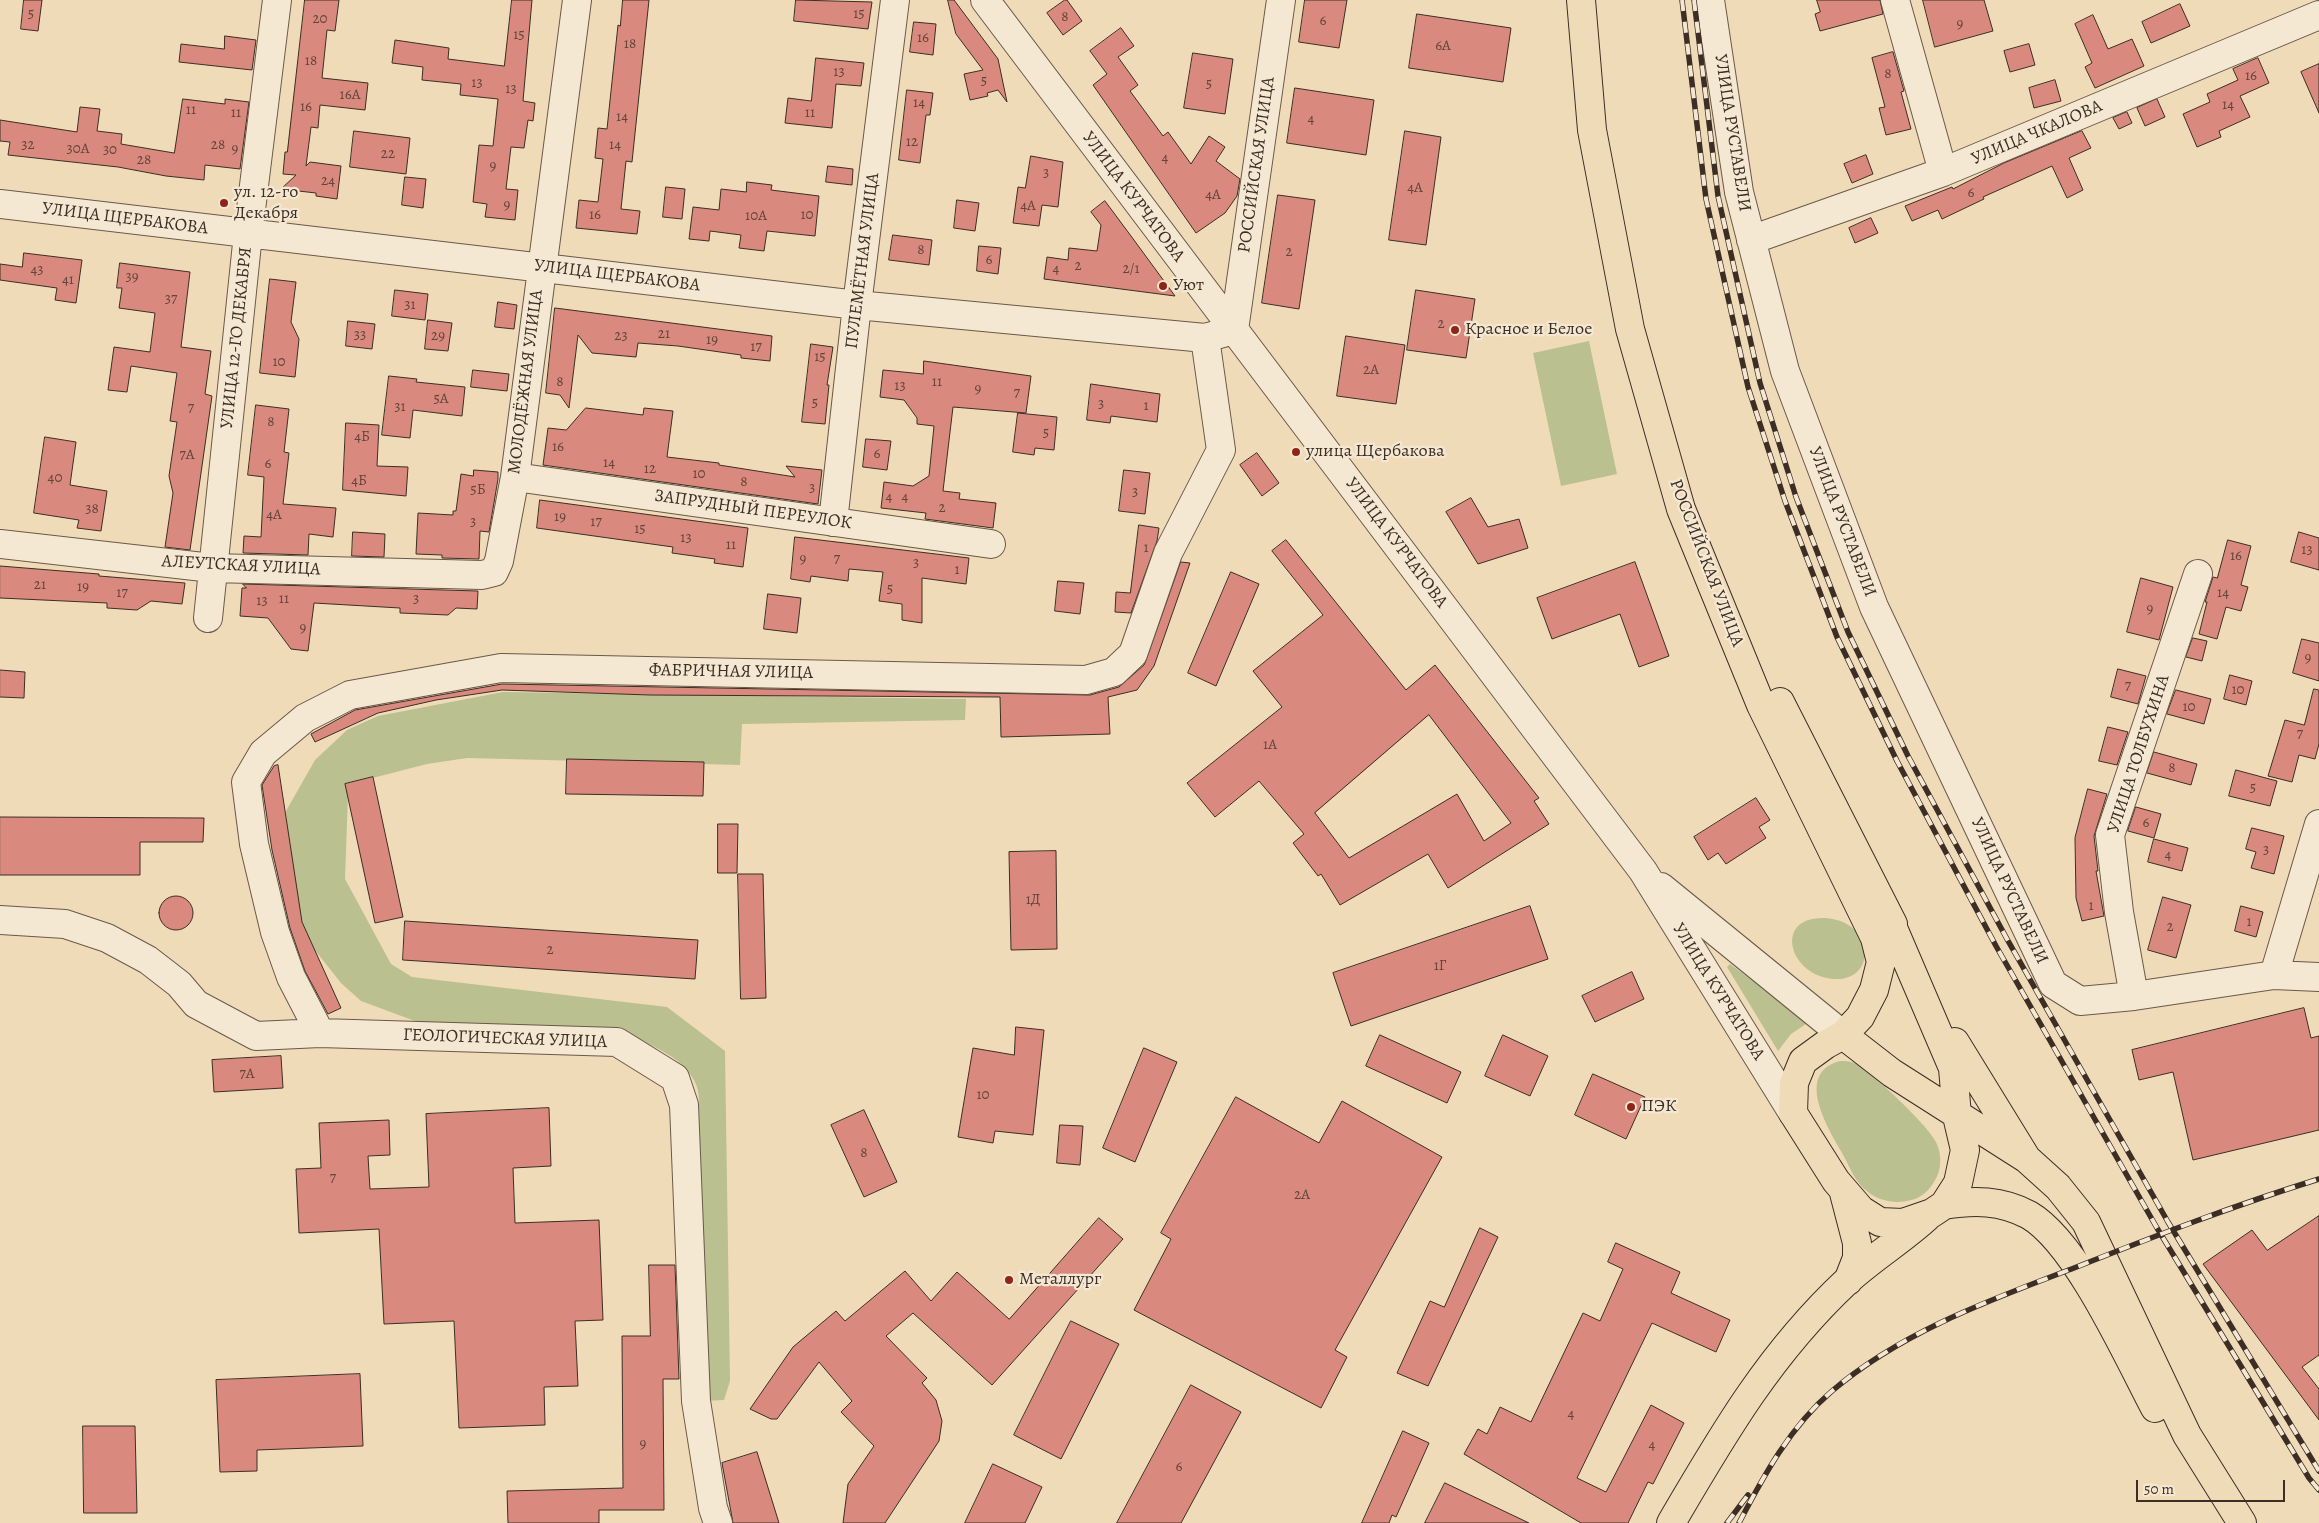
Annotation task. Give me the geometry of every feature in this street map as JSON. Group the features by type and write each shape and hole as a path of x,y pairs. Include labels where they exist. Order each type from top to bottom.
{"main road":[{"name":"РОССИЙСКАЯ УЛИЦА","path":"1581,0 1592,130 1630,329 1682,509 1761,704 1876,938 1880,962 1874,990 1860,1017 1844,1035"},
{"name":"РОССИЙСКАЯ УЛИЦА","path":"1599,0 1610,127 1648,325 1698,503 1778,697 1884,907"},
{"path":"1671,1523 1728,1425 1775,1358 1848,1281 1938,1209 1958,1184 1965,1150 1957,1116 1954,1068 1884,907"},
{"path":"1884,907 1965,1062 2027,1159"},
{"path":"2226,1523 2174,1442 2103,1284 2086,1222 2058,1187 2027,1159 1892,1073 1844,1035 1825,1045 1803,1061 1794,1084 1793,1113 1842,1190 1861,1210 1880,1222 1903,1223 1938,1209 1972,1201 1997,1203 2028,1215 2050,1231 2103,1284 2187,1435 2242,1523"},
{"path":"1842,1190 1857,1243 1857,1258 1848,1281"}],"street":[{"name":"УЛИЦА 12-ГО ДЕКАБРЯ","path":"208,618 248,234 277,0"},
{"name":"МОЛОДЁЖНАЯ УЛИЦА","path":"482,575 494,572 499,561 515,477 576,0"},
{"name":"ПУЛЕМЁТНАЯ УЛИЦА","path":"833,522 857,305 895,0"},
{"name":"УЛИЦА КУРЧАТОВА","path":"985,0 1643,872 1793,1113"},
{"name":"РОССИЙСКАЯ УЛИЦА","path":"1234,330 1280,0"},
{"name":"УЛИЦА РУСТАВЕЛИ","path":"1710,0 1739,192 1785,371 1874,607 2053,984 2080,1001 2134,996"},
{"path":"1895,0 1943,172"},
{"name":"УЛИЦА ЧКАЛОВА","path":"1751,240 1943,172 2319,15"},
{"name":"УЛИЦА ЩЕРБАКОВА","path":"0,204 857,305 1205,338 1234,330"},
{"name":"ФАБРИЧНАЯ УЛИЦА","path":"320,1033 291,977 274,932 254,844 246,782 263,753 305,718 350,695 501,668 1086,680 1114,672 1133,654 1168,553 1221,450 1205,338"},
{"name":"ЗАПРУДНЫЙ ПЕРЕУЛОК","path":"515,477 991,544"},
{"name":"АЛЕУТСКАЯ УЛИЦА","path":"0,544 212,568 482,575"},
{"name":"УЛИЦА ТОЛБУХИНА","path":"2134,996 2119,912 2110,835 2198,574"},
{"path":"2274,975 2319,824"},
{"name":"УЛИЦА КУРЧАТОВА","path":"1643,872 1844,1035"},
{"name":"ГЕОЛОГИЧЕСКАЯ УЛИЦА","path":"0,920 65,924 107,938 148,960 179,984 196,1004 256,1036 320,1033 617,1042 674,1078 684,1105 696,1401 713,1508 718,1523"},
{"path":"2134,996 2274,975 2319,978"}],"green space":[{"path":"1589,341 1617,474 1561,486 1533,353"},
{"path":"503,692 966,699 965,720 742,724 740,765 467,758 427,764 357,782 348,794 345,879 391,964 412,977 667,1007 725,1051 730,1381 724,1400 704,1401 699,1097 697,1087 686,1068 668,1054 626,1034 423,1024 361,1001 341,983 307,940 287,883 286,811 315,760 347,730 378,716"},
{"path":"1825,918 1842,922 1854,929 1862,939 1865,950 1864,961 1858,971 1849,977 1835,979 1819,976 1807,968 1798,958 1793,947 1793,936 1798,926 1808,920"},
{"path":"1730,964 1809,1022 1791,1034 1778,1051 1727,967"},
{"path":"1840,1061 1856,1064 1876,1079 1912,1113 1936,1142 1940,1157 1939,1172 1930,1187 1921,1196 1903,1202 1891,1202 1873,1196 1859,1184 1829,1129 1818,1102 1817,1089 1819,1077 1826,1067"}],"building":[{"path":"24,0 42,0 38,31 21,29"},
{"path":"305,0 339,0 335,31 327,30 322,78 368,83 365,110 320,105 318,128 311,127 306,166 310,162 341,166 337,199 316,196 316,193 281,189 296,175 283,174"},
{"path":"512,0 532,0 523,101 535,103 533,121 528,120 524,148 511,147 506,189 518,190 515,220 485,217 487,204 473,202 479,145 493,146 498,99 460,95 461,84 422,80 423,67 392,63 395,40 449,48 448,59 504,66"},
{"path":"623,0 649,0 632,162 626,161 621,209 640,211 637,234 576,228 579,200 598,202 603,159 595,158 598,128 607,129 618,25 620,26"},
{"path":"796,0 872,2 868,29 794,21"},
{"path":"948,0 954,0 998,59 1007,102 998,90 987,93 988,96 970,100 964,74 983,70 956,34"},
{"path":"1067,0 1082,21 1063,35 1047,13"},
{"path":"1305,0 1347,0 1339,48 1299,42"},
{"path":"1817,0 1880,0 1883,14 1820,31 1815,14 1820,12"},
{"path":"1923,0 1984,0 1993,31 1935,47"},
{"path":"2180,4 2190,26 2151,43 2142,22"},
{"path":"1417,14 1511,28 1503,82 1409,68"},
{"path":"2093,15 2108,49 2132,39 2144,66 2095,88 2085,67 2092,63 2075,24"},
{"path":"914,22 936,24 933,55 910,52"},
{"path":"1121,28 1134,46 1118,57 1138,85 1130,91 1163,136 1168,132 1191,164 1209,136 1225,147 1216,161 1240,179 1237,196 1225,213 1196,233 1093,85 1107,74 1090,51"},
{"path":"225,36 256,40 252,70 179,62 181,44 224,49"},
{"path":"2029,44 2035,65 2010,72 2004,51"},
{"path":"1893,52 1904,91 1901,92 1911,129 1886,135 1879,108 1885,107 1872,58"},
{"path":"1193,53 1233,59 1225,114 1184,108"},
{"path":"816,58 864,63 861,86 836,84 832,128 785,123 788,98 811,101"},
{"path":"2258,58 2269,83 2240,96 2250,117 2219,131 2221,137 2197,147 2183,114 2210,102 2207,94 2238,80 2233,69"},
{"path":"2319,64 2319,113 2301,72"},
{"path":"2055,80 2061,101 2034,108 2029,88"},
{"path":"1295,88 1374,100 1366,155 1287,143"},
{"path":"907,90 933,93 930,115 926,115 920,163 899,160"},
{"path":"183,99 225,104 225,99 249,102 240,169 205,165 204,180 166,176 118,167 8,155 10,142 0,141 0,120 77,132 80,107 100,109 97,131 122,134 121,144 174,153"},
{"path":"2157,99 2165,117 2145,126 2137,108"},
{"path":"2127,112 2132,123 2119,129 2113,118"},
{"path":"354,131 410,138 406,174 350,167"},
{"path":"1405,131 1441,137 1426,245 1389,240"},
{"path":"2082,131 2091,148 2069,158 2083,190 2067,198 2052,166 1983,197 1984,199 1942,219 1938,210 1912,221 1905,206 1952,187 1953,189 2004,163"},
{"path":"1866,155 1873,174 1852,183 1844,164"},
{"path":"1031,156 1063,162 1058,207 1042,205 1039,226 1013,223 1018,187 1025,188"},
{"path":"828,166 853,169 852,185 826,182"},
{"path":"405,177 426,179 423,208 402,205"},
{"path":"747,182 772,185 771,190 819,196 815,236 767,231 764,251 739,248 741,235 710,231 709,241 689,239 693,207 719,210 721,189 746,192"},
{"path":"666,187 685,189 682,219 663,217"},
{"path":"1278,195 1315,200 1299,309 1262,303"},
{"path":"957,200 979,203 975,231 954,228"},
{"path":"1105,201 1175,296 1044,279 1047,257 1068,260 1069,248 1097,251 1101,225 1091,212"},
{"path":"1871,218 1878,233 1855,243 1849,228"},
{"path":"893,235 932,240 929,265 889,260"},
{"path":"979,246 1001,248 998,274 977,271"},
{"path":"24,253 82,260 76,303 55,300 57,288 0,280 0,264 22,267"},
{"path":"120,263 190,272 181,347 211,351 205,394 212,396 190,550 165,547 173,493 169,476 177,422 170,421 177,373 131,366 127,392 108,390 114,347 150,352 155,313 119,308 122,288 117,288"},
{"path":"270,279 296,282 291,322 299,339 295,377 260,373"},
{"path":"395,290 428,294 425,320 392,316"},
{"path":"1416,290 1475,299 1466,358 1407,350"},
{"path":"498,302 517,305 514,329 495,327"},
{"path":"555,308 772,336 770,361 741,358 741,355 678,346 638,343 636,357 592,353 578,335 569,408 560,395 546,393"},
{"path":"428,320 452,323 448,351 425,349"},
{"path":"348,321 375,324 372,349 346,346"},
{"path":"1346,336 1405,345 1396,404 1337,396"},
{"path":"811,344 833,347 827,385 829,385 825,424 802,422"},
{"path":"924,361 1031,376 1026,413 953,407 943,491 960,493 959,499 996,503 993,528 925,519 926,513 881,508 884,482 913,486 929,476 934,426 917,424 917,418 904,400 880,397 883,370 923,374"},
{"path":"473,370 509,374 507,391 471,387"},
{"path":"389,376 417,379 416,382 465,387 462,416 413,410 410,438 382,435"},
{"path":"1091,384 1160,394 1157,422 1111,416 1110,423 1087,420"},
{"path":"256,405 289,409 284,452 289,453 283,504 336,508 333,537 309,534 308,555 243,553 244,536 261,537 264,477 248,475"},
{"path":"586,408 643,415 644,408 673,411 667,457 719,463 719,465 795,477 786,466 822,470 818,504 543,465 548,428 566,430"},
{"path":"1018,413 1057,417 1054,450 1035,448 1034,455 1013,452"},
{"path":"346,423 379,425 377,466 408,467 406,496 343,490"},
{"path":"45,437 76,442 70,485 107,491 101,531 77,528 79,520 34,513"},
{"path":"866,439 891,441 887,470 863,467"},
{"path":"1257,453 1279,483 1262,496 1240,465"},
{"path":"474,470 498,472 489,532 480,531 479,559 442,558 442,555 416,554 418,513 453,515 453,511 456,511 461,474 473,476"},
{"path":"1124,470 1150,473 1145,514 1119,511"},
{"path":"1471,498 1488,527 1519,519 1528,548 1478,564 1446,512"},
{"path":"540,500 748,528 743,567 714,563 715,559 672,553 673,547 537,528"},
{"path":"1139,525 1159,528 1157,541 1131,613 1115,612 1116,592 1130,593"},
{"path":"353,532 385,534 384,557 352,556"},
{"path":"2299,532 2319,538 2319,570 2291,562"},
{"path":"795,537 969,558 966,584 922,578 922,623 902,620 902,604 879,601 883,572 849,569 848,581 811,576 810,582 791,579"},
{"path":"1286,540 1406,690 1435,665 1539,798 1534,801 1549,824 1448,888 1428,854 1340,905 1321,874 1318,876 1293,843 1304,834 1259,781 1215,817 1187,783 1282,707 1253,671 1323,615 1272,551","holes":["1429,715 1511,823 1484,841 1457,794 1349,858 1315,813"]},
{"path":"2228,540 2251,546 2241,585 2248,587 2241,611 2226,607 2217,639 2199,634 2207,602 2205,602 2213,577 2217,578"},
{"path":"1181,562 1190,563 1154,666 1137,690 1108,697 1110,734 1001,737 1000,697 650,695 502,690 436,700 378,713 315,742 311,734 355,710 502,684 1090,695 1119,687 1144,665"},
{"path":"1635,562 1669,656 1639,667 1620,614 1552,639 1537,598"},
{"path":"0,566 185,583 182,604 151,601 137,610 107,608 107,603 0,598"},
{"path":"1231,572 1259,584 1216,686 1188,673"},
{"path":"2141,578 2173,587 2159,640 2127,632"},
{"path":"1058,581 1084,583 1080,614 1055,611"},
{"path":"243,584 478,591 477,609 456,608 448,615 400,613 400,608 314,603 308,651 291,649 268,618 240,616 242,588 246,588"},
{"path":"768,594 801,598 797,633 764,629"},
{"path":"2193,638 2207,641 2202,661 2186,657"},
{"path":"2302,639 2319,643 2319,681 2293,673"},
{"path":"2118,669 2146,676 2138,704 2111,697"},
{"path":"0,670 25,672 24,698 0,697"},
{"path":"2230,675 2252,681 2246,705 2224,699"},
{"path":"2314,689 2319,690 2319,744 2315,759 2299,755 2292,782 2268,776 2285,720 2304,725"},
{"path":"2176,690 2211,699 2204,724 2167,714"},
{"path":"2108,727 2128,732 2117,765 2099,761"},
{"path":"2154,752 2197,764 2191,785 2147,773"},
{"path":"567,759 704,762 703,796 566,794"},
{"path":"278,765 302,922 341,1008 328,1014 305,971 290,928 272,850 262,785 274,766"},
{"path":"2236,770 2277,781 2270,806 2229,796"},
{"path":"373,777 403,917 375,923 345,784"},
{"path":"2088,789 2107,794 2094,836 2098,871 2096,871 2104,916 2082,921 2076,898 2075,838"},
{"path":"1756,798 1770,820 1759,827 1766,838 1726,864 1718,853 1708,860 1694,837"},
{"path":"2136,807 2161,814 2154,838 2128,831"},
{"path":"0,817 204,818 203,842 140,842 140,875 0,875"},
{"path":"718,824 738,824 737,873 718,873"},
{"path":"2252,828 2284,836 2274,874 2251,868 2256,852 2246,849"},
{"path":"2154,839 2188,848 2182,871 2148,862"},
{"path":"1056,851 1057,949 1011,950 1009,852"},
{"path":"738,874 763,874 766,998 741,999"},
{"path":"176,896 183,897 188,901 192,906 192,920 188,925 183,929 176,930 169,929 164,925 160,920 159,913 160,906 164,901 169,897"},
{"path":"2163,897 2191,905 2176,958 2148,950"},
{"path":"1530,906 1548,959 1351,1026 1333,973"},
{"path":"2241,906 2263,912 2256,937 2235,931"},
{"path":"405,921 698,940 695,979 403,960"},
{"path":"1632,972 1644,999 1595,1022 1582,996"},
{"path":"2304,1008 2311,1038 2319,1036 2319,1130 2193,1160 2173,1072 2139,1080 2132,1050"},
{"path":"1016,1027 1044,1030 1033,1135 995,1131 993,1143 958,1137 973,1048 1014,1055"},
{"path":"1380,1035 1461,1072 1447,1103 1366,1066"},
{"path":"1503,1035 1548,1056 1530,1096 1485,1076"},
{"path":"1144,1048 1177,1062 1135,1162 1103,1148"},
{"path":"281,1056 283,1088 214,1092 212,1060"},
{"path":"1593,1074 1645,1097 1626,1139 1575,1115"},
{"path":"1236,1097 1319,1143 1342,1101 1442,1157 1335,1350 1347,1357 1321,1408 1134,1310 1171,1239 1161,1233"},
{"path":"549,1108 551,1166 513,1168 515,1223 599,1220 603,1320 575,1321 578,1386 544,1387 545,1425 459,1428 454,1321 384,1324 379,1229 299,1233 296,1169 321,1168 319,1123 389,1120 390,1155 368,1156 370,1189 429,1187 426,1114"},
{"path":"864,1110 897,1182 864,1197 831,1125"},
{"path":"1060,1125 1083,1126 1080,1165 1057,1163"},
{"path":"2319,1216 2319,1355 2302,1367 2319,1389 2319,1420 2203,1264 2252,1230 2267,1250"},
{"path":"1099,1218 1123,1239 992,1385 913,1313 886,1336 927,1378 922,1383 936,1400 942,1421 939,1441 885,1523 843,1523 848,1484 874,1446 841,1412 852,1401 819,1362 777,1419 771,1419 750,1409 793,1347 836,1311 845,1321 905,1271 931,1301 957,1272 1009,1319"},
{"path":"1480,1228 1498,1237 1428,1386 1397,1373 1430,1301 1444,1307"},
{"path":"1616,1243 1680,1272 1671,1293 1730,1320 1716,1352 1652,1323 1577,1478 1606,1492 1651,1405 1684,1423 1653,1484 1648,1482 1628,1523 1581,1523 1464,1454 1478,1429 1487,1434 1500,1407 1531,1422 1583,1313 1600,1321 1623,1269 1608,1262"},
{"path":"649,1265 675,1265 679,1379 663,1379 664,1510 599,1510 599,1523 508,1523 507,1491 623,1488 622,1336 650,1336"},
{"path":"1071,1321 1119,1344 1061,1459 1014,1435"},
{"path":"360,1374 363,1446 257,1450 257,1471 220,1472 216,1380"},
{"path":"1191,1385 1241,1412 1181,1523 1117,1523"},
{"path":"83,1426 135,1426 137,1513 84,1513"},
{"path":"1403,1431 1429,1443 1396,1517 1392,1515 1389,1523 1362,1523"},
{"path":"757,1452 779,1523 733,1523 722,1463"},
{"path":"993,1464 1042,1487 1025,1523 965,1523"},
{"path":"1445,1483 1529,1523 1425,1523"}],"railway":[{"path":"1682,0 1706,199 1748,387 1785,501 1837,637 1897,761 1996,946 2157,1228 2309,1478 2319,1490"},
{"path":"1694,0 1718,196 1760,383 1796,497 1848,632 1908,756 2007,939 2168,1222 2319,1471"},
{"path":"1739,1523 1779,1452 1803,1420 1832,1391 1887,1351 1947,1319 2010,1292 2195,1221 2319,1179"},
{"path":"1727,1523 1748,1495"}],"place":[{"name":"ул. 12-го Декабря","path":"224,203"},
{"name":"Уют","path":"1163,286"},
{"name":"Красное и Белое","path":"1455,330"},
{"name":"улица Щербакова","path":"1296,452"},
{"name":"ПЭК","path":"1631,1107"},
{"name":"Металлург","path":"1009,1280"}]}
